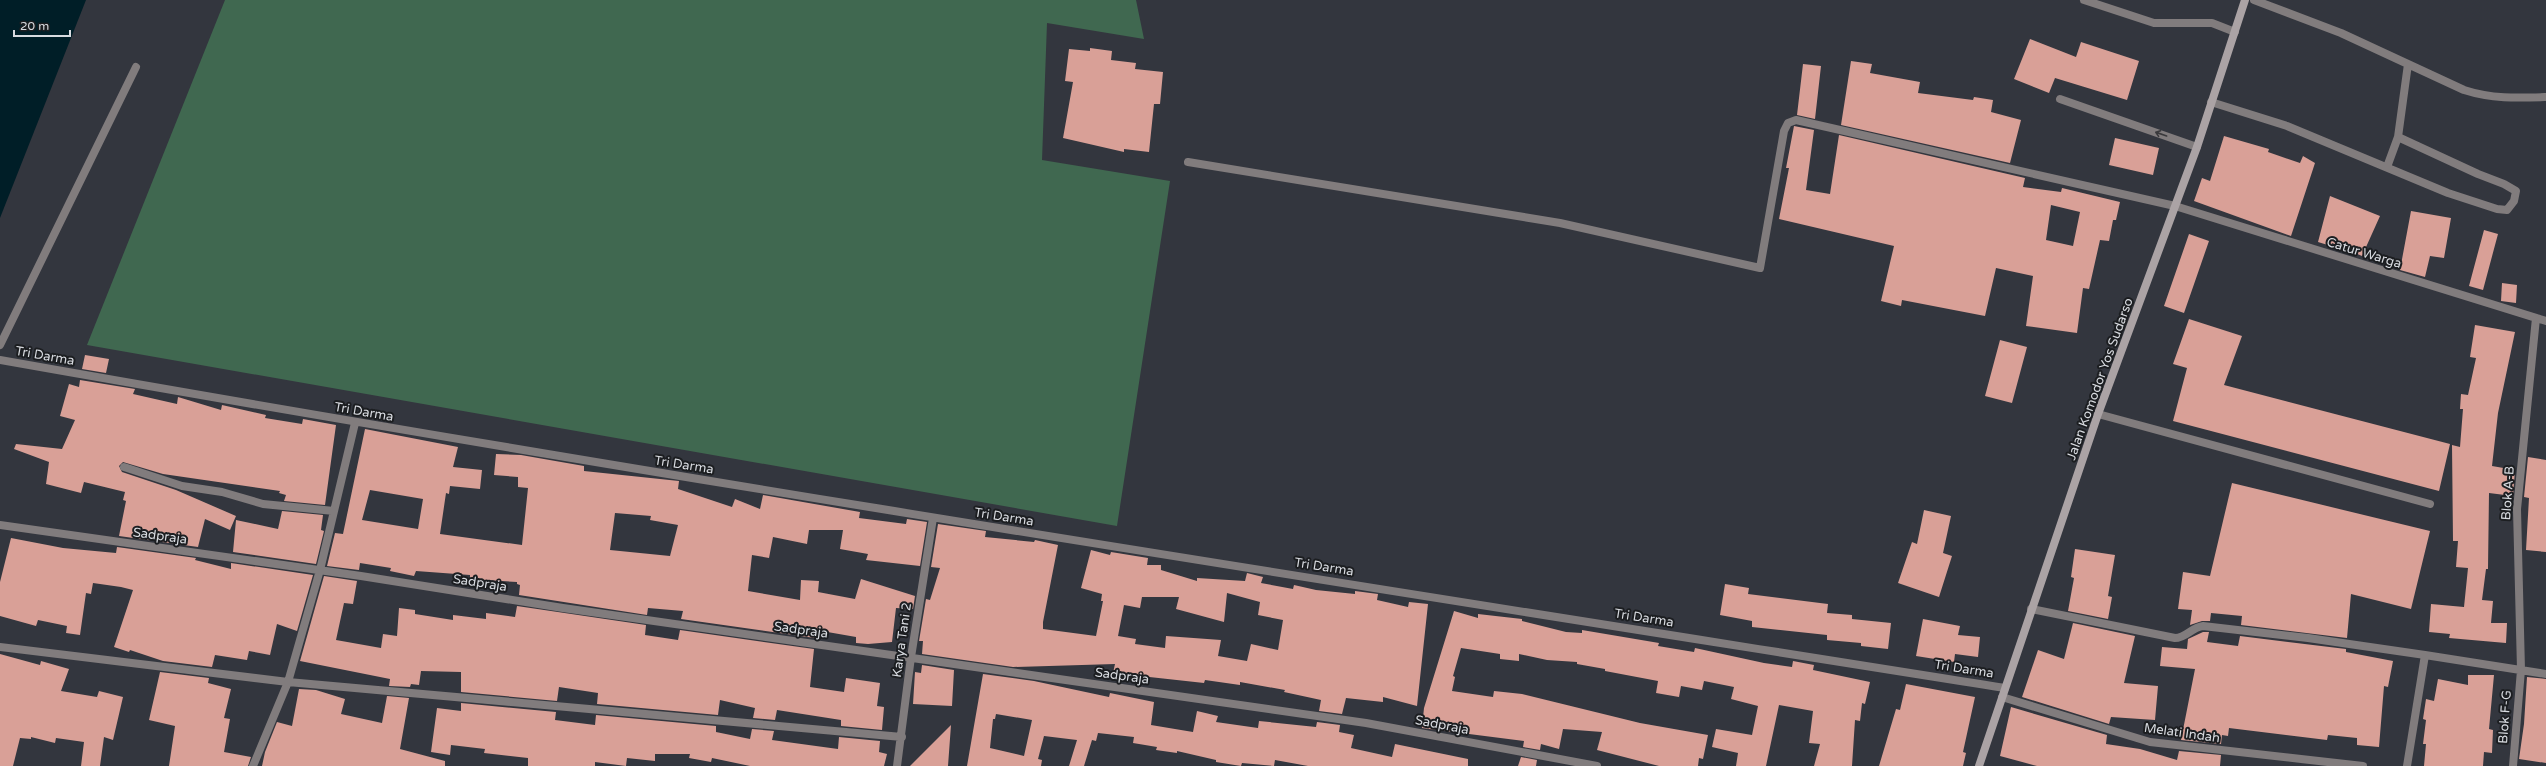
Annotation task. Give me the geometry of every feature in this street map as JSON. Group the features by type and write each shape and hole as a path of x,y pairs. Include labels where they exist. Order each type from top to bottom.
{"street":[{"path":"2084,0 2154,23 2212,22 2235,32"},
{"name":"Jalan Komodor Yos Sudarso","path":"1979,766 2098,414 2198,147 2211,102 2245,0"},
{"path":"2254,0 2341,33 2464,90 2484,96 2546,97"},
{"path":"2387,168 2398,137 2408,64"},
{"path":"0,345 136,67"},
{"path":"2060,99 2198,147"},
{"path":"2211,102 2287,126 2448,193 2497,209 2507,210 2514,201 2516,191 2504,184 2478,174 2398,137"},
{"name":"Catur Warga","path":"1188,162 1455,204 1560,223 1760,268 1784,131 1788,123 1792,120 2175,206 2546,321"},
{"name":"Blok A-B","path":"2521,670 2517,509 2536,318"},
{"name":"Tri Darma","path":"0,360 355,423 933,518 2005,688"},
{"path":"2098,414 2430,504"},
{"path":"253,766 288,682 320,570 355,423"},
{"path":"124,467 182,486 222,492 263,504 334,511"},
{"name":"Karya Tani 2","path":"897,766 902,737 910,658 933,518"},
{"name":"Sadpraja","path":"0,525 320,570 563,608 1366,723 1597,766"},
{"path":"2031,609 2175,638 2182,638 2193,629 2203,626 2308,638 2546,674"},
{"path":"0,647 288,682 902,737"},
{"path":"2407,766 2425,655"},
{"name":"Blok F-G","path":"2513,766 2521,670"},
{"name":"Melati Indah","path":"2002,697 2150,742 2363,766"}],"green space":[{"path":"225,0 1136,0 1144,39 1047,23 1042,160 1170,181 1117,526 87,345"}],"water":[{"path":"0,0 86,0 0,218"}],"building":[{"path":"2030,39 2076,57 2081,42 2139,61 2127,100 2055,78 2049,93 2014,79"},
{"path":"1090,48 1112,51 1111,60 1136,63 1135,69 1163,72 1160,104 1154,104 1149,152 1124,149 1124,152 1063,138 1073,82 1065,81 1069,49 1090,51"},
{"path":"1851,61 1872,64 1870,73 1920,82 1918,93 1973,100 1974,97 1993,100 1991,112 2021,120 2010,163 1841,125"},
{"path":"1803,64 1821,66 1815,119 1797,115"},
{"path":"1794,126 1814,130 1806,190 1830,194 1839,135 2025,178 2023,187 2061,192 2062,188 2120,202 2116,220 2113,220 2109,241 2100,240 2089,289 2083,288 2077,333 2026,326 2033,276 1996,268 1985,316 1902,300 1901,306 1881,301 1894,246 1779,219 1789,168 1786,168","holes":["2051,205 2080,212 2073,246 2046,240"]},
{"path":"2224,136 2269,149 2268,152 2300,163 2303,156 2315,163 2291,236 2194,201 2202,178 2210,181"},
{"path":"2115,138 2159,148 2153,175 2109,165"},
{"path":"2330,196 2380,216 2362,256 2332,243 2331,246 2318,242"},
{"path":"2411,211 2451,218 2444,258 2430,256 2425,277 2400,270"},
{"path":"2484,230 2498,234 2483,290 2469,286"},
{"path":"2189,234 2209,241 2184,313 2164,306"},
{"path":"2502,283 2517,285 2516,303 2501,301"},
{"path":"2189,319 2242,336 2224,385 2450,444 2439,491 2173,421 2187,368 2173,364"},
{"path":"2475,325 2515,332 2498,413 2492,466 2515,470 2513,496 2489,493 2488,569 2486,569 2482,600 2493,601 2491,623 2507,623 2506,643 2449,638 2450,634 2429,632 2431,604 2464,607 2468,568 2456,567 2458,541 2453,541 2452,445 2460,447 2463,409 2460,409 2461,394 2468,395 2476,358 2470,357"},
{"path":"2000,340 2027,347 2012,403 1985,396"},
{"path":"85,355 109,359 106,373 82,369"},
{"path":"80,380 135,389 133,394 177,404 178,397 221,410 222,405 266,415 265,418 302,424 303,419 336,425 325,505 284,501 286,495 279,493 280,491 163,474 123,462 119,466 122,472 176,490 236,516 230,530 205,519 198,547 119,536 126,501 123,500 125,492 84,482 81,493 46,484 49,462 14,449 16,444 62,449 75,420 60,416 69,384 79,387"},
{"path":"365,429 458,447 453,467 482,470 480,489 450,486 449,494 446,493 440,534 522,545 528,488 518,487 518,477 494,475 496,454 521,455 584,466 584,471 679,481 678,489 732,507 735,499 760,509 763,495 860,512 859,518 906,524 907,519 927,522 920,566 866,560 868,554 840,549 843,530 809,530 807,544 773,537 769,558 752,555 748,591 800,600 801,580 819,581 818,592 855,599 861,579 915,596 913,609 896,608 892,642 868,644 856,643 856,637 816,630 815,638 681,619 683,611 648,608 647,615 519,595 520,585 517,584 517,582 470,579 470,575 416,571 414,576 390,571 391,568 360,563 359,570 327,566 335,533 343,534","holes":["370,490 423,499 418,529 362,520","615,513 651,516 650,520 678,525 670,556 610,550"]},
{"path":"2528,457 2546,460 2546,552 2526,550 2529,498 2524,497"},
{"path":"2232,483 2430,531 2411,609 2351,594 2347,638 2241,625 2242,616 2211,613 2210,621 2202,621 2190,625 2192,610 2178,609 2183,572 2210,576"},
{"path":"1924,510 1951,516 1943,553 1952,556 1939,597 1898,583 1912,542 1917,544"},
{"path":"282,511 323,515 321,530 324,531 316,564 233,552 236,520 278,529"},
{"path":"938,524 986,531 985,537 1034,542 1035,540 1058,545 1043,622 1043,629 1096,636 1103,601 1101,601 1102,594 1081,588 1091,550 1110,555 1111,552 1148,558 1147,565 1161,565 1161,570 1197,581 1197,578 1245,581 1247,573 1263,577 1261,583 1293,589 1294,585 1316,590 1355,594 1355,591 1378,594 1377,600 1408,607 1409,602 1428,604 1417,706 1383,697 1383,702 1346,698 1342,714 1319,711 1321,700 1284,692 1285,690 1240,682 1240,685 1205,680 1204,683 1113,673 1115,664 1013,667 922,654 923,641 919,641 926,599 930,600 940,568 931,567","holes":["1227,593 1260,602 1258,615 1283,620 1278,650 1251,644 1247,661 1218,656 1221,640 1166,636 1165,648 1135,644 1136,639 1118,636 1124,605 1140,608 1142,597 1179,597 1176,609 1224,622"]},
{"path":"11,538 63,548 116,553 117,547 196,558 195,560 231,569 231,563 313,575 297,631 277,624 270,655 249,651 247,660 215,655 212,667 163,661 130,650 129,652 114,647 133,590 93,583 91,594 86,593 80,635 66,633 67,626 38,620 36,626 0,616 0,582"},
{"path":"2075,549 2115,555 2108,596 2112,597 2108,619 2068,611 2074,578 2071,577"},
{"path":"324,576 357,581 353,604 344,603 336,640 381,648 383,634 397,636 399,608 415,610 415,614 453,620 453,615 486,619 486,613 515,617 517,606 646,625 645,635 678,640 680,630 814,649 810,687 844,692 846,678 880,683 877,706 884,707 882,730 841,726 841,720 777,710 775,720 753,718 755,708 720,700 718,715 597,704 598,693 559,687 557,701 461,692 461,672 421,671 419,685 411,684 410,687 389,686 390,679 300,661"},
{"path":"1725,584 1749,588 1748,594 1828,604 1827,613 1852,615 1852,619 1891,623 1888,649 1861,646 1861,643 1827,640 1827,635 1752,627 1752,621 1720,615"},
{"path":"1454,611 1478,618 1478,614 1522,619 1522,621 1566,632 1582,633 1582,630 1659,643 1658,646 1694,652 1695,648 1764,663 1792,667 1793,661 1814,665 1813,670 1870,682 1865,704 1862,703 1860,721 1855,720 1852,766 1814,766 1820,744 1809,743 1813,711 1779,705 1766,766 1736,766 1738,753 1712,747 1716,729 1752,735 1758,706 1731,699 1734,687 1704,681 1702,690 1681,686 1679,697 1656,693 1658,681 1605,671 1605,669 1577,664 1577,662 1547,660 1519,654 1519,661 1500,659 1500,654 1461,648 1453,676 1455,677 1452,691 1493,697 1494,691 1522,694 1640,723 1708,735 1703,759 1699,758 1698,766 1659,766 1597,750 1602,732 1563,729 1559,749 1541,744 1540,750 1523,747 1524,741 1422,728 1424,708"},
{"path":"1923,619 1960,626 1958,635 1980,637 1978,657 1955,654 1954,662 1916,656"},
{"path":"2073,623 2135,636 2124,683 2158,686 2155,720 2111,717 2109,724 2022,697 2038,650 2064,659"},
{"path":"2203,632 2209,632 2207,642 2238,646 2240,636 2346,649 2346,652 2393,661 2388,687 2384,686 2379,747 2357,745 2357,738 2328,735 2327,740 2229,728 2228,736 2222,735 2221,744 2181,740 2195,669 2160,666 2162,647 2187,649 2188,639"},
{"path":"0,654 40,665 41,661 69,669 61,691 97,697 99,691 123,697 113,740 104,737 100,766 81,766 84,742 56,738 55,743 31,737 31,739 20,738 13,766 0,766"},
{"path":"922,665 954,670 952,706 913,704 915,672 921,673"},
{"path":"160,672 209,678 208,683 231,689 224,718 230,719 224,752 251,757 248,766 169,766 175,726 149,720"},
{"path":"983,674 1034,681 1109,697 1110,693 1154,702 1151,725 1193,732 1197,711 1218,716 1216,722 1258,728 1259,721 1316,727 1317,722 1340,725 1339,732 1354,735 1351,748 1392,757 1395,744 1468,759 1468,766 1308,766 1275,760 1274,766 1242,763 1241,766 1216,762 1216,760 1177,751 1177,753 1156,750 1157,747 1133,743 1134,737 1098,733 1096,741 1092,740 1084,766 1069,766 1077,740 1044,736 1038,759 1042,760 1041,766 967,766","holes":["996,714 1032,720 1024,756 990,748 993,719 995,719"]},
{"path":"2468,675 2494,675 2489,729 2493,730 2492,753 2484,752 2483,766 2424,766 2426,744 2423,744 2426,720 2423,719 2426,699 2434,701 2438,679 2468,685"},
{"path":"2527,677 2546,679 2546,763 2519,759 2524,724"},
{"path":"1906,684 1975,697 1963,752 1966,753 1963,766 1879,766 1896,709 1900,710"},
{"path":"299,689 316,690 345,699 341,714 382,723 387,696 409,698 400,749 445,761 445,766 262,766 265,752 277,722 292,726"},
{"path":"461,703 556,712 555,720 595,725 596,715 716,726 716,732 750,739 752,729 774,731 772,740 838,749 839,737 880,741 879,752 887,754 884,766 750,766 712,758 711,762 689,758 690,754 655,754 655,761 627,758 626,766 595,762 595,766 528,766 528,758 484,753 485,749 451,745 450,755 431,752 437,708 461,711"},
{"path":"2011,707 2107,735 2106,744 2140,749 2177,760 2179,751 2221,755 2220,766 2037,766 2000,756"},
{"path":"951,725 948,766 910,766"},
{"path":"1521,757 1537,760 1536,766 1518,766"}]}
